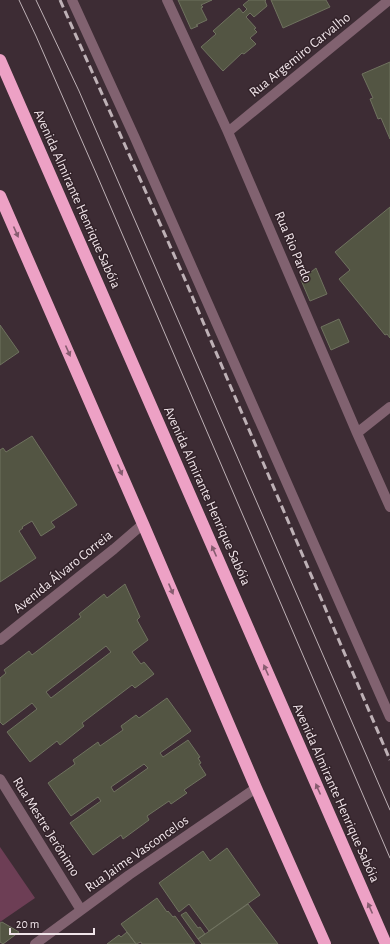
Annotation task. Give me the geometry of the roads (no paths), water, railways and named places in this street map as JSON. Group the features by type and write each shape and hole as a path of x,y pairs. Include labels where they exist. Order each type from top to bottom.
{"highway":[{"name":"Avenida Almirante Henrique Sabóia","path":"0,60 386,944"},
{"path":"0,196 325,944"}],"street":[{"path":"72,0 138,145 390,717"},
{"name":"Rua Rio Pardo","path":"167,0 228,132 390,507"},
{"name":"Rua Argemiro Carvalho","path":"228,132 390,0"},
{"path":"357,433 390,406"},
{"name":"Avenida Álvaro Correia","path":"0,640 143,524"},
{"name":"Rua Mestre Jerônimo","path":"0,779 81,910"},
{"name":"Rua Jaime Vasconcelos","path":"35,944 81,910 256,788"}],"tram line":[{"path":"19,0 96,173 390,858"},
{"path":"36,0 79,91 390,810"}],"railway":[{"path":"60,0 183,275 390,760"}]}
